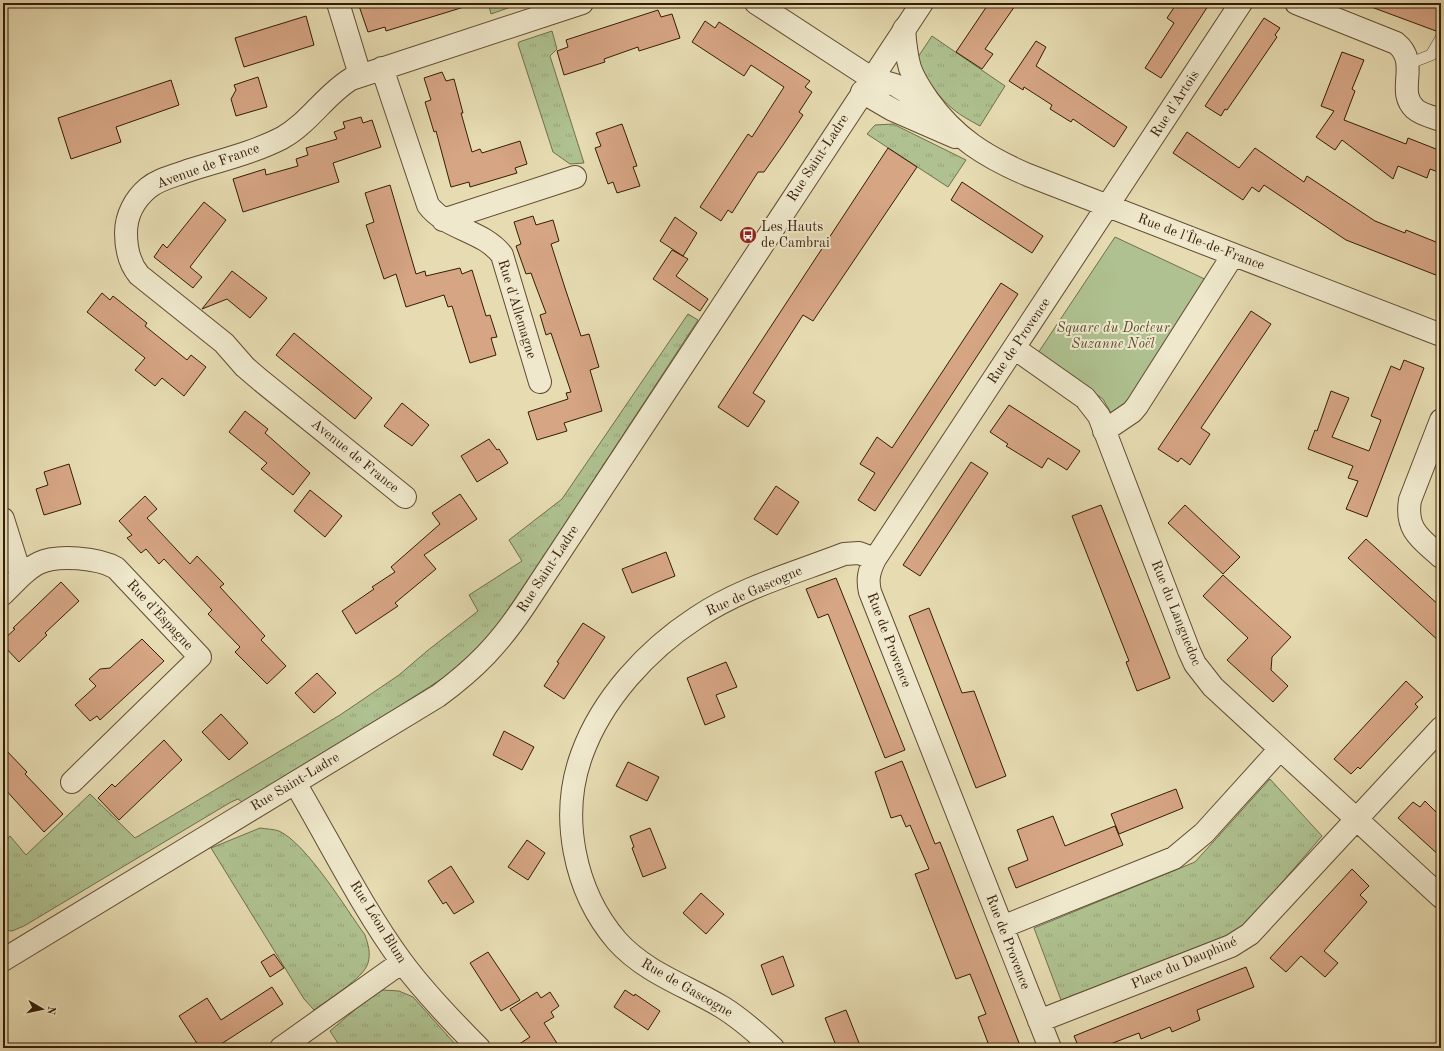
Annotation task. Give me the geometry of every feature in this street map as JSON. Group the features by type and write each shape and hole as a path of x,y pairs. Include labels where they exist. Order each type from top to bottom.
{"street":[{"path":"338,3 360,75"},
{"name":"Avenue de France","path":"405,497 259,379 245,367 224,343 139,276 130,262 126,239 126,228 130,211 139,197 149,188 170,177 283,137 307,120 343,84 360,75 582,3"},
{"path":"756,3 866,85"},
{"name":"Rue Saint-Ladre","path":"3,960 438,696 467,675 493,648 525,605 866,85 922,3"},
{"name":"Rue d'Artois","path":"1108,206 1241,3"},
{"path":"1296,3 1396,42 1406,54 1408,64 1407,90 1411,104 1421,113 1441,120"},
{"name":"Rue de l'Île-de-France","path":"904,29 905,48 910,69 920,89 936,111 965,141"},
{"name":"Rue d'Allemagne","path":"382,68 428,205 443,220 485,240 502,255 540,382"},
{"name":"Rue de l'Île-de-France","path":"866,85 895,85 936,111"},
{"name":"Rue de l'Île-de-France","path":"866,85 893,110 965,141 1012,168 1441,335"},
{"path":"443,220 575,177"},
{"name":"Rue de Provence","path":"1050,1048 870,592 868,582 869,573 875,559 1108,206"},
{"path":"1104,431 1132,412 1137,406 1233,255"},
{"name":"Rue du Languedoc","path":"1014,348 1085,398 1096,411 1195,664 1213,687 1441,897"},
{"path":"1441,420 1410,500 1408,510 1409,520 1416,534 1441,557"},
{"path":"3,519 21,576 3,594"},
{"name":"Rue de Gascogne","path":"774,1048 738,1018 722,1007 661,976 638,961 622,947 605,925 595,910 581,879 573,846 572,808 577,772 590,736 611,700 656,648 681,628 727,600 844,554 859,554 875,559"},
{"name":"Rue d'Espagne","path":"21,576 32,567 48,560 90,560 108,564 116,568 200,657 72,782"},
{"name":"Place du Dauphiné","path":"1039,1021 1241,940 1257,926 1441,728"},
{"path":"1002,927 1174,858 1204,833 1280,749"},
{"name":"Rue Léon Blum","path":"295,783 376,923 402,962 439,1007 479,1048"},
{"path":"281,1048 402,962"}],"lane":[{"path":"1408,64 1431,55 1441,38"}],"green space":[{"path":"488,3 522,3 491,14"},
{"path":"552,31 557,49 550,56 584,163 570,164 553,152 518,44 519,42"},
{"path":"932,36 1005,86 980,126 959,114 947,104 936,92 923,71 918,57"},
{"path":"893,124 966,160 948,187 867,134 875,125"},
{"name":"Square du Docteur Suzanne Noël","path":"1115,237 1211,282 1130,407 1112,415 1103,399 1038,353"},
{"path":"688,314 698,320 494,630 469,658 451,673 393,710 242,802 238,799 231,802 24,926 12,931 3,930 3,843 10,836 26,855 90,794 135,838 340,715 399,675 478,611 469,595 522,561 509,540 562,499"},
{"path":"1270,779 1322,836 1241,930 1061,1000 1034,928 1195,862"},
{"path":"260,828 279,831 290,838 302,849 337,894 365,935 369,949 369,956 365,969 353,982 314,1010 304,999 211,848"},
{"path":"383,990 399,991 413,997 456,1045 456,1048 341,1048 330,1031 371,996"}],"building":[{"path":"358,3 464,3 464,7 386,31 385,27 368,32"},
{"path":"989,3 1017,3 985,49 993,54 982,69 956,52"},
{"path":"1177,3 1210,3 1161,78 1145,68 1174,23 1167,18"},
{"path":"1366,3 1422,3 1441,9 1441,18 1436,31 1366,5"},
{"path":"658,10 661,17 672,14 680,38 639,51 638,47 604,59 605,62 564,75 557,51 568,47 566,40"},
{"path":"306,16 314,45 244,67 235,38"},
{"path":"1264,18 1280,28 1275,35 1277,37 1227,110 1225,109 1221,116 1205,106"},
{"path":"705,21 715,28 719,22 810,81 805,87 812,92 799,112 803,115 764,172 758,172 732,213 728,210 721,221 700,207 748,134 752,137 784,87 751,65 744,76 692,42"},
{"path":"1036,41 1046,47 1036,66 1127,127 1114,147 1073,119 1071,122 1050,109 1052,105 1024,87 1023,90 1009,81"},
{"path":"1342,52 1364,60 1352,89 1355,91 1344,120 1406,144 1408,138 1441,151 1441,173 1430,169 1427,178 1398,166 1393,179 1342,140 1335,150 1316,137 1334,111 1321,106"},
{"path":"442,72 446,81 454,79 463,113 461,113 472,152 480,149 482,153 520,141 527,164 515,168 517,173 470,187 469,182 451,187 436,131 434,132 425,102 431,100 424,78"},
{"path":"258,77 267,107 236,116 231,99 236,90 234,85"},
{"path":"171,80 179,105 116,127 121,142 71,159 58,118"},
{"path":"361,117 363,123 372,120 381,147 333,163 339,182 243,212 233,179 265,169 266,175 298,166 296,159 308,155 306,148 337,139 334,132 345,128 343,122"},
{"path":"622,124 637,166 633,167 640,186 617,193 613,182 608,184 595,148 601,146 596,133"},
{"path":"1187,132 1239,168 1255,148 1304,182 1307,176 1375,221 1405,233 1406,230 1441,244 1441,277 1346,240 1264,185 1259,192 1252,187 1243,200 1173,153"},
{"path":"888,148 917,167 813,321 803,315 753,393 765,401 748,427 718,407"},
{"path":"962,182 1043,236 1032,253 951,200"},
{"path":"390,185 416,274 425,271 426,276 460,268 462,274 472,270 486,316 490,315 497,337 491,338 496,355 470,363 452,306 448,307 444,295 406,307 396,274 384,279 366,225 374,222 365,193"},
{"path":"204,202 226,220 190,267 202,277 193,288 154,257 163,244 167,248"},
{"path":"533,216 536,225 553,220 559,241 551,244 581,336 589,334 599,367 590,370 602,411 564,423 567,431 537,440 528,412 568,399 566,393 571,392 551,333 546,335 540,315 546,313 531,273 526,274 516,246 521,244 514,222"},
{"path":"675,217 697,233 683,256 660,241"},
{"path":"672,250 688,259 676,276 708,299 700,311 653,279"},
{"path":"232,271 267,298 250,318 227,299 202,309"},
{"path":"1001,283 1018,294 875,511 858,500 875,473 860,464 877,437 892,448"},
{"path":"102,293 110,300 113,296 147,323 145,326 187,360 191,355 206,367 184,396 162,378 155,386 135,370 145,358 87,312"},
{"path":"1251,311 1271,324 1201,428 1210,434 1190,465 1181,458 1178,462 1158,449"},
{"path":"294,333 372,398 355,419 276,355"},
{"path":"1404,360 1424,368 1367,517 1346,509 1358,481 1348,478 1353,466 1308,449 1315,430 1317,431 1331,391 1349,398 1332,437 1369,451 1381,420 1371,416 1391,366 1400,370"},
{"path":"402,403 429,425 412,446 384,426"},
{"path":"1009,405 1080,451 1067,470 1048,458 1042,468 1006,446 1008,444 990,432"},
{"path":"245,411 268,429 265,433 310,473 293,495 261,469 267,463 229,432"},
{"path":"489,439 497,450 499,449 508,463 477,482 461,456"},
{"path":"971,462 988,473 920,576 903,565"},
{"path":"69,464 81,504 44,515 36,489 48,485 44,472"},
{"path":"776,486 799,502 777,535 754,519"},
{"path":"310,490 342,516 325,537 294,511"},
{"path":"460,494 477,519 424,555 436,569 395,603 398,606 356,634 342,611 374,589 372,587 395,572 391,567 440,524 432,513"},
{"path":"145,496 157,509 147,518 190,564 197,556 224,584 220,587 265,636 261,640 286,666 267,684 235,652 240,647 208,614 212,610 164,559 159,564 146,549 141,553 127,538 132,535 119,521"},
{"path":"1101,505 1170,678 1137,691 1126,662 1129,661 1072,516"},
{"path":"1185,505 1240,557 1223,574 1168,523"},
{"path":"1366,539 1441,607 1441,643 1348,558"},
{"path":"666,552 675,576 632,593 622,569"},
{"path":"1223,575 1291,637 1272,657 1271,670 1288,686 1273,702 1227,660 1248,638 1203,596"},
{"path":"836,578 905,750 885,758 828,614 818,618 806,589"},
{"path":"61,582 79,601 45,633 47,635 19,662 3,645 3,640 15,629 13,628"},
{"path":"929,608 962,693 974,691 1006,776 976,788 909,616"},
{"path":"583,623 605,637 564,699 544,686 559,663 557,662"},
{"path":"142,639 164,661 100,720 97,716 90,721 75,705 96,686 89,679 100,669 110,668"},
{"path":"726,662 737,687 716,695 725,717 705,725 687,678"},
{"path":"317,673 336,693 314,713 295,693"},
{"path":"1406,681 1423,697 1415,704 1418,707 1360,769 1358,767 1351,774 1334,759"},
{"path":"221,714 248,743 229,760 202,732"},
{"path":"504,731 534,747 522,770 493,755"},
{"path":"164,740 182,760 119,820 98,798 112,784 115,787"},
{"path":"3,747 27,772 25,774 63,814 44,832 3,787"},
{"path":"902,761 935,844 940,842 1021,1048 990,1048 978,1017 986,1014 970,974 956,979 915,874 929,869 910,825 906,827 901,815 891,818 875,772"},
{"path":"628,762 659,777 647,801 616,786"},
{"path":"1176,789 1183,808 1119,834 1111,814"},
{"path":"1425,801 1441,817 1441,857 1398,818 1413,802 1420,807"},
{"path":"1053,816 1065,846 1115,826 1123,845 1016,888 1008,868 1028,860 1017,830"},
{"path":"650,828 666,868 643,877 632,848 634,847 630,836"},
{"path":"527,840 545,853 528,880 508,867"},
{"path":"451,866 474,902 454,914 446,902 443,904 428,881"},
{"path":"1352,869 1369,886 1360,895 1367,902 1324,951 1338,963 1325,977 1301,956 1286,972 1270,958"},
{"path":"701,893 724,914 706,934 683,913"},
{"path":"488,952 520,1000 501,1011 470,963"},
{"path":"274,954 284,968 270,977 261,962"},
{"path":"783,956 794,986 772,995 761,965"},
{"path":"1246,967 1254,987 1197,1010 1200,1020 1172,1032 1170,1027 1141,1039 1139,1033 1100,1048 1079,1048 1074,1036"},
{"path":"272,987 283,1004 215,1048 200,1048 179,1016 207,998 221,1020"},
{"path":"625,990 634,996 635,994 660,1011 648,1030 614,1007"},
{"path":"537,992 541,998 550,992 559,1006 551,1012 554,1017 544,1023 560,1048 513,1048 530,1037 510,1009"},
{"path":"846,1010 861,1048 837,1048 825,1018"}],"place":[{"name":"Les Hauts de Cambrai","path":"748,235"}]}
